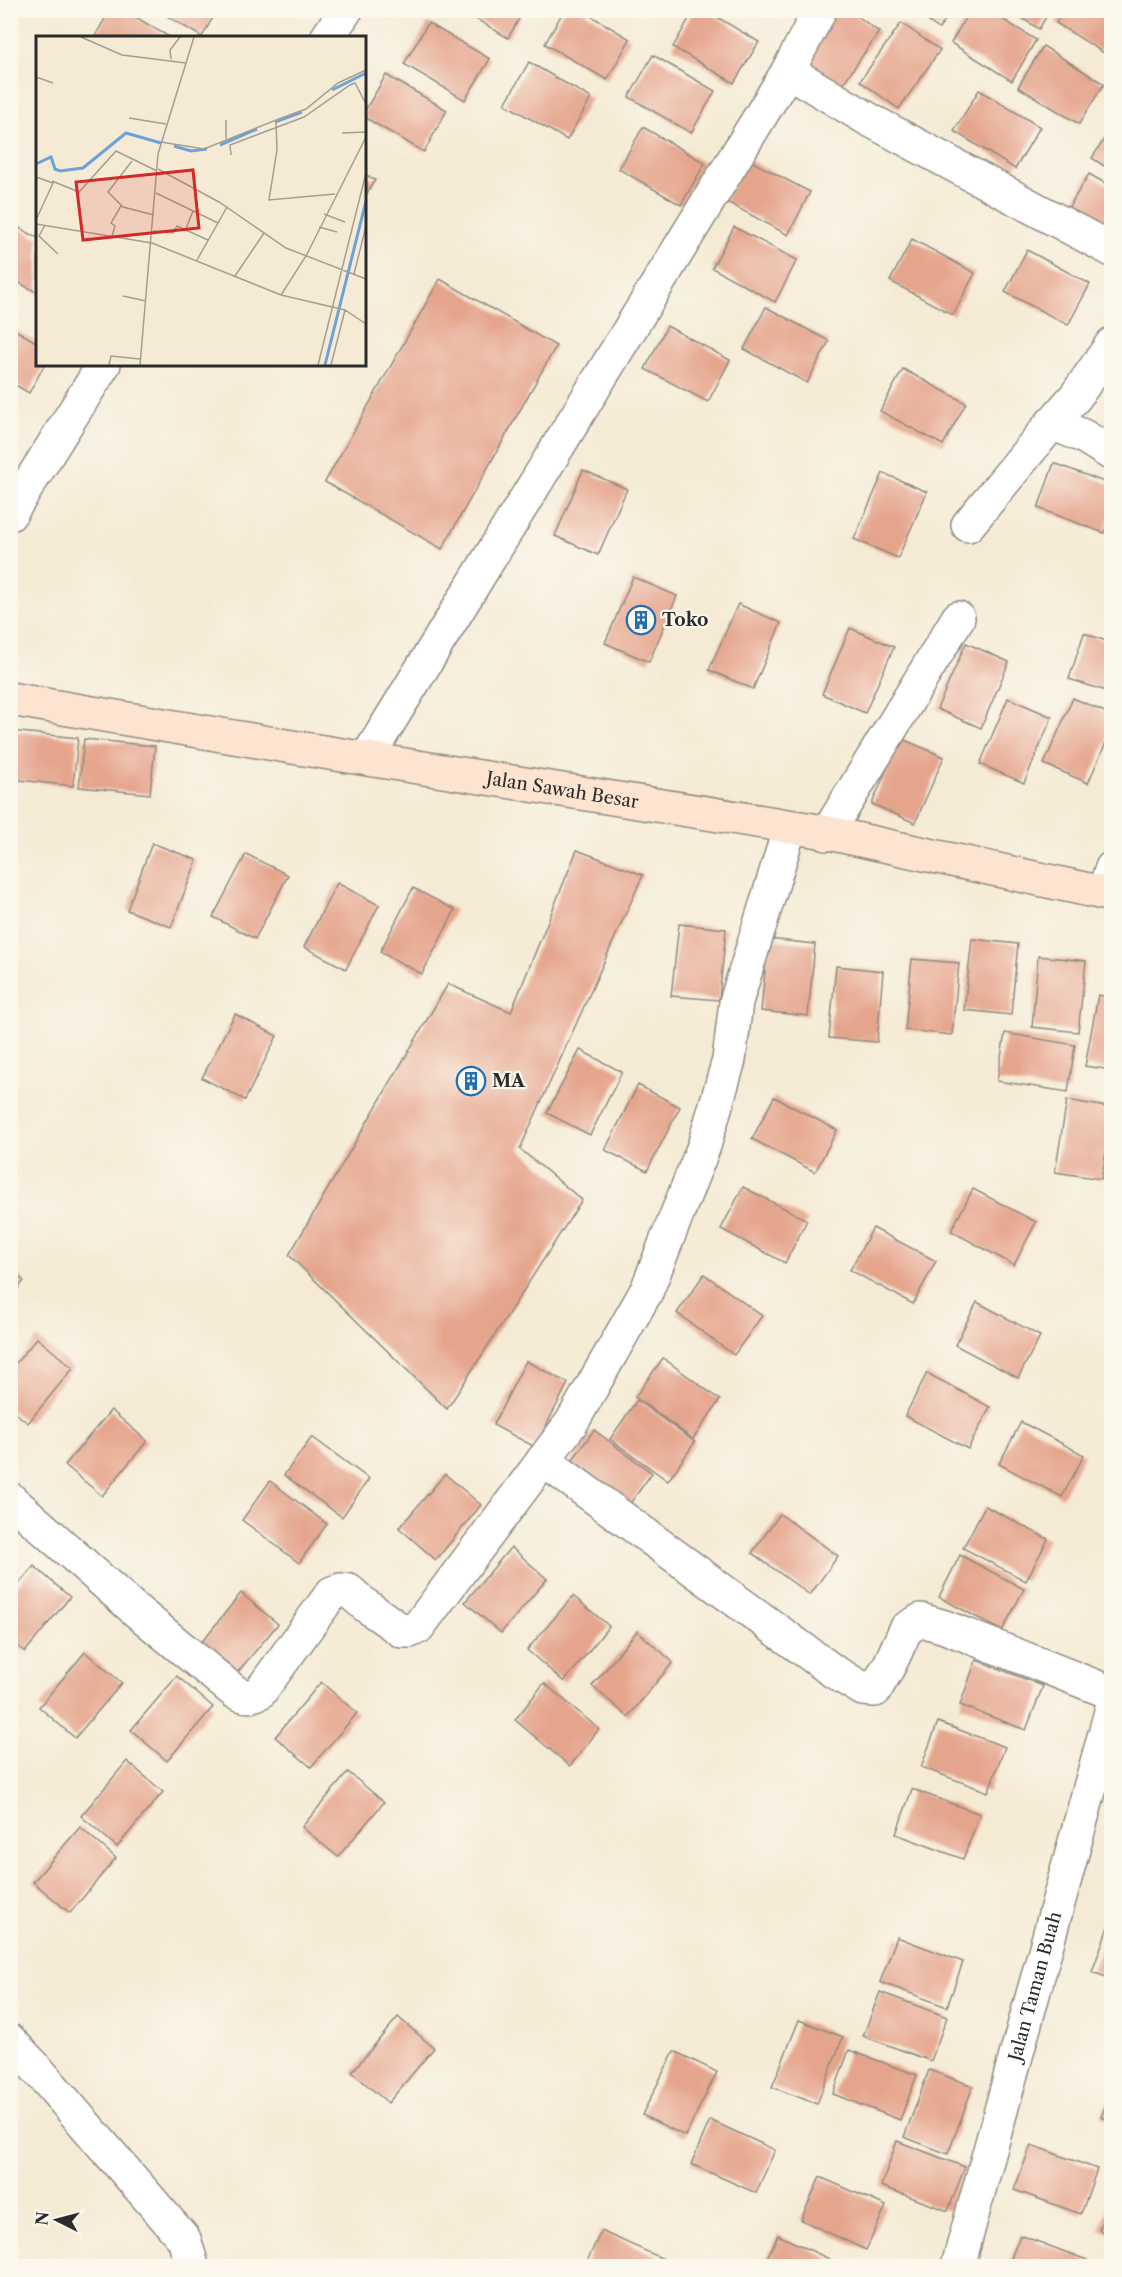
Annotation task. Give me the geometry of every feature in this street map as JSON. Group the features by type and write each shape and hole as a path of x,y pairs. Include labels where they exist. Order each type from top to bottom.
{"main road":[{"name":"Jalan Sawah Besar","path":"10,699 790,827 1109,886"}],"street":[{"path":"328,36 346,10"},
{"path":"367,758 788,71 820,10"},
{"path":"788,71 868,119 1112,250"},
{"path":"968,525 1076,396 1112,344"},
{"path":"10,514 103,366"},
{"path":"1052,423 1083,436 1112,454"},
{"path":"827,834 958,618"},
{"path":"10,1499 133,1608 235,1692 243,1696 251,1696 260,1692 332,1593 340,1590 349,1591 402,1631 410,1631 418,1627 572,1422 647,1290 704,1146 729,1060 736,1002 790,827"},
{"path":"543,1460 833,1671 863,1689 875,1690 906,1629 921,1620 945,1627 1112,1693"},
{"name":"Jalan Taman Buah","path":"958,2266 1112,1708"},
{"path":"10,2041 184,2239 188,2248 190,2266"}],"building":[{"path":"110,10 124,10 168,36 95,36"},
{"path":"157,10 217,10 203,36"},
{"path":"461,10 524,10 508,38"},
{"path":"564,10 581,10 630,39 607,80 545,44"},
{"path":"694,10 705,10 759,42 734,83 673,47"},
{"path":"836,10 849,10 879,32 838,91 799,63"},
{"path":"912,10 952,10 939,29"},
{"path":"970,10 988,10 1036,40 1012,81 951,43"},
{"path":"1009,10 1050,10 1039,29"},
{"path":"1064,10 1112,10 1112,58 1056,23"},
{"path":"428,23 490,59 465,100 404,64"},
{"path":"901,23 940,50 899,109 860,81"},
{"path":"1043,46 1104,84 1079,124 1018,87"},
{"path":"653,55 715,91 691,133 629,97"},
{"path":"529,62 591,98 567,140 505,104"},
{"path":"386,75 447,110 424,152 366,118 366,109"},
{"path":"979,90 1040,127 1015,169 954,131"},
{"path":"643,127 705,163 681,205 619,169"},
{"path":"1112,127 1112,171 1092,158"},
{"path":"747,159 810,192 788,235 725,201"},
{"path":"1089,174 1112,187 1112,244 1064,215"},
{"path":"366,175 375,180 366,195"},
{"path":"10,223 36,237 36,292 10,278"},
{"path":"734,227 797,260 775,302 712,268"},
{"path":"912,239 975,273 953,315 890,281"},
{"path":"1027,250 1090,284 1068,325 1005,292"},
{"path":"440,279 556,346 442,549 325,482"},
{"path":"766,307 829,341 807,383 744,349"},
{"path":"667,326 730,360 708,402 645,369"},
{"path":"10,327 36,342 36,366 44,366 29,393 10,382"},
{"path":"903,369 966,403 943,445 880,411"},
{"path":"1054,463 1112,485 1112,513 1104,533 1038,508"},
{"path":"583,470 627,489 598,555 555,536"},
{"path":"883,473 927,492 898,558 854,539"},
{"name":"Toko","path":"633,577 677,596 649,662 605,643"},
{"path":"738,604 781,623 753,689 709,670"},
{"path":"850,628 894,647 865,713 822,694"},
{"path":"1084,633 1112,643 1112,693 1069,679"},
{"path":"966,643 1009,662 981,728 937,709"},
{"path":"1008,698 1052,717 1024,783 980,764"},
{"path":"1073,698 1112,715 1112,729 1088,783 1044,764"},
{"path":"10,731 78,738 73,786 10,779"},
{"path":"900,738 944,757 915,823 872,804"},
{"path":"84,739 155,746 150,794 79,787"},
{"path":"152,843 197,860 171,927 127,910"},
{"name":"MA","path":"577,850 643,875 520,1149 582,1200 447,1409 289,1255 448,984 511,1012"},
{"path":"246,854 288,875 255,939 213,917"},
{"path":"337,883 379,905 346,969 304,947"},
{"path":"413,888 455,910 422,974 380,952"},
{"path":"679,924 726,929 719,1000 671,996"},
{"path":"768,939 815,944 808,1016 761,1011"},
{"path":"972,939 1018,944 1011,1015 964,1010"},
{"path":"1038,956 1086,961 1078,1032 1032,1027"},
{"path":"912,959 959,963 952,1035 905,1030"},
{"path":"836,966 883,971 877,1042 829,1038"},
{"path":"1098,995 1112,998 1112,1070 1085,1066"},
{"path":"235,1014 277,1036 245,1100 202,1078"},
{"path":"1005,1033 1075,1045 1068,1092 997,1081"},
{"path":"580,1050 622,1072 590,1135 547,1113"},
{"path":"638,1085 680,1107 647,1171 605,1150"},
{"path":"774,1097 837,1130 815,1172 752,1139"},
{"path":"1067,1100 1112,1108 1112,1122 1101,1179 1055,1172"},
{"path":"743,1187 807,1220 785,1263 721,1229"},
{"path":"973,1189 1036,1222 1014,1265 951,1231"},
{"path":"873,1228 936,1261 913,1304 850,1270"},
{"path":"10,1270 24,1281 10,1298"},
{"path":"704,1274 762,1316 734,1355 677,1313"},
{"path":"977,1302 1040,1336 1018,1378 955,1345"},
{"path":"37,1338 73,1368 28,1423 10,1409 10,1370"},
{"path":"663,1358 720,1400 693,1439 635,1397"},
{"path":"526,1361 568,1383 535,1447 493,1425"},
{"path":"927,1373 990,1407 968,1449 905,1416"},
{"path":"637,1400 695,1442 668,1481 610,1439"},
{"path":"111,1410 147,1441 102,1496 65,1465"},
{"path":"1021,1422 1084,1455 1062,1497 999,1464"},
{"path":"594,1430 652,1473 624,1512 566,1469"},
{"path":"312,1437 369,1479 342,1517 284,1475"},
{"path":"445,1474 481,1505 436,1560 399,1528"},
{"path":"270,1481 327,1524 299,1563 242,1520"},
{"path":"985,1506 1048,1539 1026,1581 963,1548"},
{"path":"780,1514 838,1556 810,1595 752,1553"},
{"path":"511,1547 547,1579 501,1633 465,1602"},
{"path":"960,1555 1024,1589 1002,1631 939,1597"},
{"path":"34,1566 70,1597 25,1652 10,1640 10,1594"},
{"path":"241,1593 278,1624 232,1679 196,1649"},
{"path":"573,1596 609,1626 564,1682 527,1650"},
{"path":"637,1631 673,1662 628,1717 592,1686"},
{"path":"85,1652 122,1683 75,1738 39,1707"},
{"path":"976,1660 1043,1686 1026,1730 960,1705"},
{"path":"177,1676 213,1707 167,1761 131,1730"},
{"path":"321,1682 357,1713 311,1767 275,1737"},
{"path":"544,1683 599,1729 570,1766 515,1720"},
{"path":"938,1722 1005,1747 988,1792 921,1767"},
{"path":"127,1761 163,1792 117,1847 81,1816"},
{"path":"348,1772 384,1802 338,1857 302,1827"},
{"path":"912,1789 980,1814 963,1859 896,1834"},
{"path":"80,1827 116,1858 70,1913 33,1882"},
{"path":"1108,1927 1112,1928 1112,1979 1092,1972"},
{"path":"897,1937 963,1962 947,2007 880,1982"},
{"path":"880,1992 947,2017 931,2061 863,2036"},
{"path":"398,2017 434,2048 388,2103 352,2072"},
{"path":"799,2020 843,2037 817,2104 772,2087"},
{"path":"849,2050 917,2075 900,2120 833,2094"},
{"path":"674,2051 717,2072 685,2136 642,2115"},
{"path":"929,2070 973,2086 948,2154 904,2137"},
{"path":"1112,2089 1112,2121 1101,2117"},
{"path":"710,2120 775,2150 756,2193 691,2164"},
{"path":"897,2141 965,2167 948,2211 881,2186"},
{"path":"1031,2145 1097,2169 1081,2214 1014,2190"},
{"path":"820,2177 886,2206 866,2250 801,2220"},
{"path":"1112,2195 1112,2234 1099,2230"},
{"path":"601,2231 666,2260 663,2266 585,2266"},
{"path":"778,2235 842,2265 763,2266"},
{"path":"1020,2235 1087,2260 1085,2266 1008,2266"}],"place":[{"name":"Toko","path":"641,620"},
{"name":"MA","path":"471,1081"}]}
